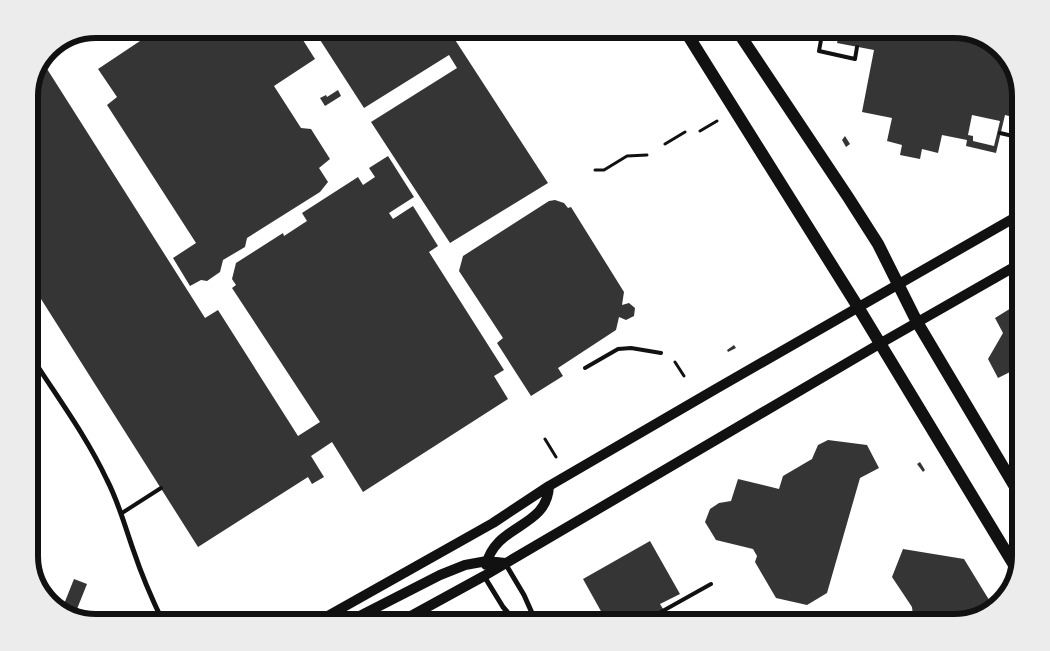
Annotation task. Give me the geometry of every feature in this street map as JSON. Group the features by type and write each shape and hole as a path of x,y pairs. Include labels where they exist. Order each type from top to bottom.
{"main road":[{"path":"690,38 881,343 1012,562"},
{"path":"742,38 878,244 917,322 1012,482"},
{"path":"331,614 485,527 549,486 1012,219"},
{"path":"415,614 484,576 1012,268"},
{"path":"484,576 486,561 492,550 503,537 540,511 549,496 549,486"},
{"path":"364,614 440,575 465,565 486,561 505,563"}],"street":[{"path":"38,367 95,457 122,512 134,552 159,614"},
{"path":"505,563 524,595 532,614"},
{"path":"484,576 509,614"}],"lane":[{"path":"822,38 819,51 855,59 858,47"},
{"path":"1000,133 1012,136"},
{"path":"585,368 618,349 631,348 661,352"},
{"path":"122,512 160,488"},
{"path":"657,614 711,584"}],"path":[{"path":"700,131 717,121"},
{"path":"665,144 685,132"},
{"path":"595,170 604,170 628,156 647,155"},
{"path":"675,362 684,376"},
{"path":"545,439 556,457"}],"building":[{"path":"144,38 302,38 315,59 274,86 301,128 311,129 330,159 319,168 328,182 320,192 247,238 245,247 223,260 220,272 207,281 201,280 190,286 173,258 196,243 107,105 117,97 98,69"},
{"path":"319,38 454,38 548,183 450,243 371,122 457,68 449,55 364,108"},
{"path":"962,38 970,39 990,49 996,54 1007,70 1012,91 1012,117 1005,115 996,153 966,146 967,140 942,135 938,153 922,149 920,159 900,155 902,145 887,141 892,118 862,112 874,50 837,43 838,39 835,39","holes":["972,115 1000,121 994,146 973,141 973,136 968,135"]},
{"path":"45,66 205,318 218,310 298,436 320,422 232,288 236,285 232,279 236,263 283,233 284,236 307,221 302,213 358,177 363,185 375,177 369,168 388,156 414,197 389,213 393,219 413,206 438,246 429,252 504,370 494,376 508,399 363,492 332,442 311,456 324,477 312,484 308,477 198,547 38,294 38,91"},
{"path":"338,90 341,96 325,106 320,98 326,95 327,97"},
{"path":"845,136 850,144 846,147 842,140"},
{"path":"555,200 564,203 568,208 571,207 624,292 622,305 629,303 635,308 634,316 626,320 619,317 616,330 558,368 563,376 531,396 497,343 503,338 459,271 463,256 549,201"},
{"path":"1012,308 1012,371 998,378 988,359 1003,333 995,318"},
{"path":"734,345 736,348 728,352 727,350"},
{"path":"828,440 867,445 879,468 860,478 827,593 807,605 776,598 755,562 757,556 753,549 716,540 705,522 710,509 719,503 731,501 738,479 779,489 783,476 812,459 818,445"},
{"path":"920,462 925,470 923,472 917,464"},
{"path":"650,541 680,594 660,604 666,614 603,614 583,579"},
{"path":"903,549 964,559 990,602 970,612 913,614 912,607 892,577"},
{"path":"74,579 87,584 77,609 64,604"}]}
